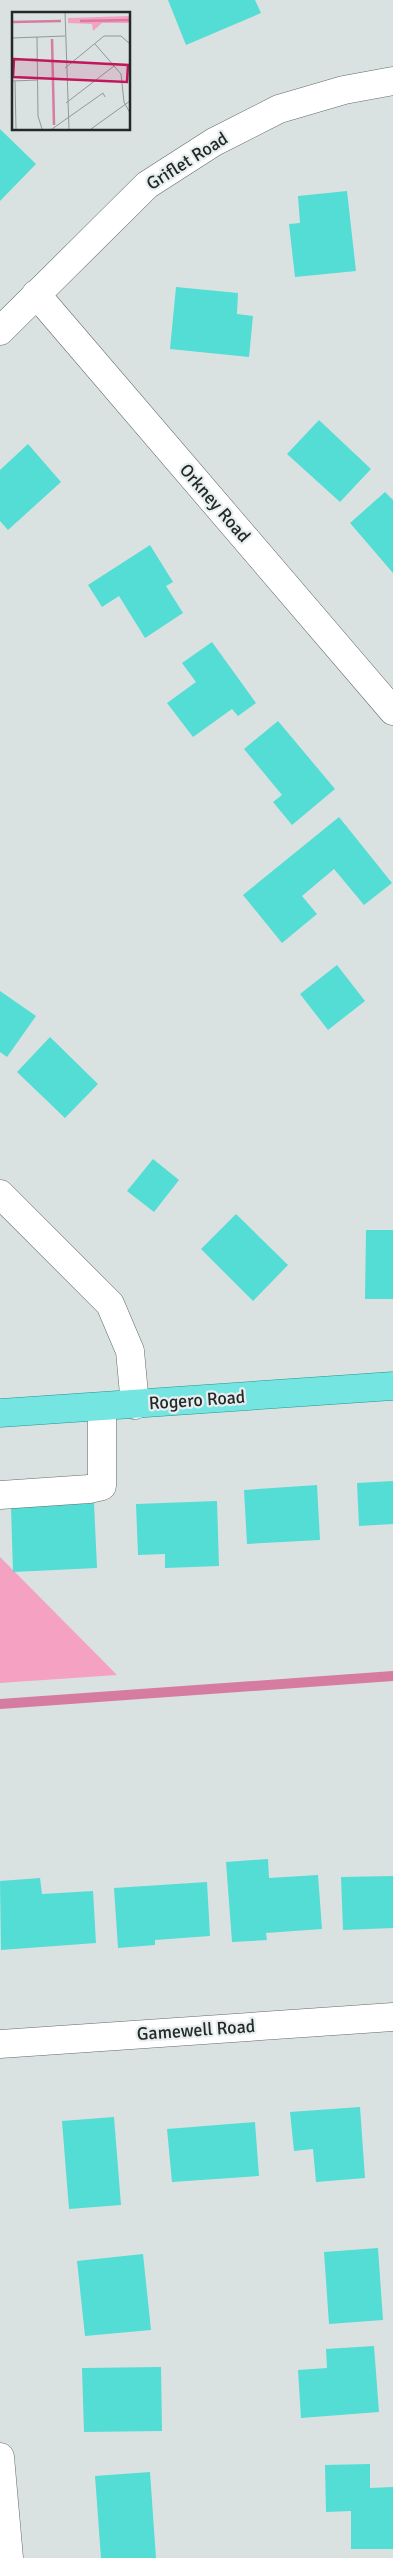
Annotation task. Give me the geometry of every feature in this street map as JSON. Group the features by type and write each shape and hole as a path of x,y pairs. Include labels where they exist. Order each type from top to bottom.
{"main road":[{"name":"Rogero Road","path":"0,1413 393,1386"}],"street":[{"name":"Griflet Road","path":"0,331 147,185 214,142 279,109 344,90 393,81"},
{"name":"Orkney Road","path":"36,294 393,711"},
{"path":"0,1194 110,1304 130,1351 135,1405"},
{"path":"0,1495 89,1489 102,1486 102,1407"},
{"name":"Gamewell Road","path":"0,2044 393,2017"},
{"path":"0,2457 9,2558"}],"shaded area":[{"path":"0,1557 117,1675 0,1683"}],"building":[{"path":"168,0 255,0 261,13 186,45"},
{"path":"0,129 36,164 0,201"},
{"path":"347,191 356,271 295,277 289,224 300,223 298,196"},
{"path":"176,287 238,293 237,314 253,316 249,357 170,349"},
{"path":"319,420 371,469 340,502 287,454"},
{"path":"28,444 61,482 8,530 0,521 0,470"},
{"path":"385,492 393,500 393,573 350,523"},
{"path":"150,545 173,582 166,586 183,613 145,638 119,596 102,607 88,585"},
{"path":"212,642 256,703 238,716 232,709 193,737 167,703 196,682 182,663"},
{"path":"278,721 335,789 292,825 273,802 282,795 244,749"},
{"path":"339,817 392,883 364,905 334,869 302,896 317,914 282,943 243,895"},
{"path":"337,965 365,1001 328,1030 300,994"},
{"path":"0,991 36,1016 7,1057 0,1052"},
{"path":"50,1037 98,1084 65,1118 17,1072"},
{"path":"153,1159 179,1180 154,1212 127,1191"},
{"path":"236,1214 288,1265 253,1301 201,1249"},
{"path":"366,1230 393,1230 393,1299 365,1299"},
{"path":"393,1481 393,1524 359,1526 357,1483"},
{"path":"317,1485 320,1540 247,1544 244,1490"},
{"path":"217,1501 219,1566 165,1568 165,1554 138,1555 136,1504"},
{"path":"94,1503 97,1568 13,1572 11,1507"},
{"path":"268,1859 269,1878 318,1875 322,1929 266,1933 267,1940 232,1942 226,1862"},
{"path":"393,1876 393,1928 343,1930 341,1877"},
{"path":"40,1878 42,1894 93,1891 96,1943 1,1950 0,1881"},
{"path":"207,1882 210,1936 155,1940 155,1945 118,1948 114,1888"},
{"path":"360,2107 365,2178 316,2182 313,2149 294,2151 290,2112"},
{"path":"114,2117 121,2205 69,2209 62,2121"},
{"path":"255,2122 259,2176 172,2182 167,2129"},
{"path":"378,2248 383,2320 329,2324 324,2252"},
{"path":"143,2254 151,2330 85,2336 77,2261"},
{"path":"374,2346 379,2412 301,2418 298,2370 327,2368 326,2349"},
{"path":"161,2367 162,2431 84,2432 82,2368"},
{"path":"370,2464 370,2488 393,2487 393,2549 351,2549 351,2511 326,2512 325,2465"},
{"path":"150,2472 156,2558 101,2558 95,2476"}],"waterway":[{"path":"0,1704 393,1676"}]}
